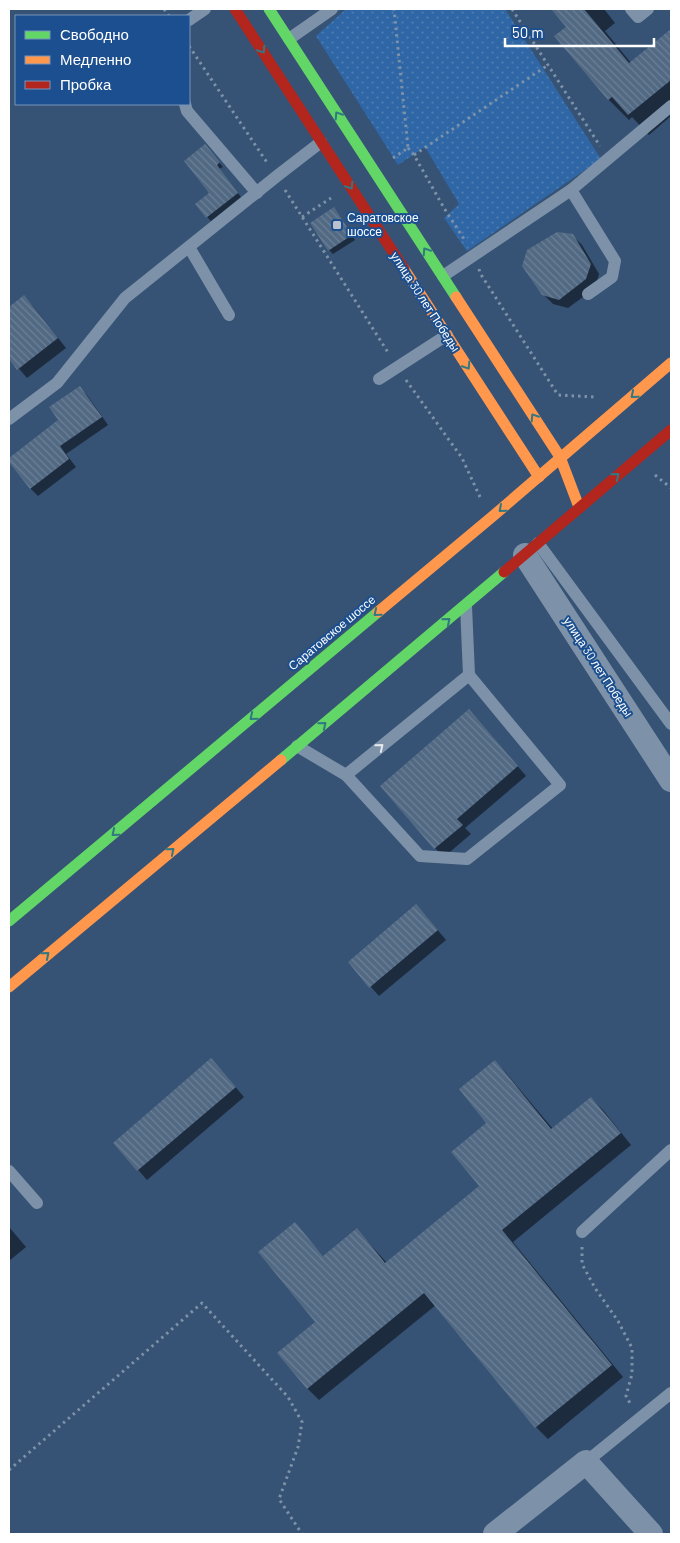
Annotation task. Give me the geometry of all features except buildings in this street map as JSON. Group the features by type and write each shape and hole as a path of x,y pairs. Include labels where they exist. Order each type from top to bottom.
{"main road":[{"name":"улица 30 лет Победы","path":"235,9 542,479"},
{"path":"269,9 560,457 579,507"},
{"name":"Саратовское шоссе","path":"9,921 542,479 560,457 671,363"},
{"path":"9,987 466,605 671,430"},
{"path":"559,492 579,507"}],"street":[{"name":"улица 30 лет Победы","path":"532,549 671,780"},
{"path":"495,1534 586,1462 651,1534"}],"lane":[{"path":"190,19 205,9"},
{"path":"289,39 332,9"},
{"path":"631,9 638,17 648,9"},
{"path":"185,105 187,111 256,193"},
{"path":"443,276 571,190 671,106"},
{"path":"9,419 57,383 125,298 321,142"},
{"path":"571,190 615,261 612,277 588,294"},
{"path":"189,247 229,315"},
{"path":"379,379 447,335"},
{"path":"532,549 671,724"},
{"path":"297,746 346,775 420,856 467,859 560,784 469,675 466,605"},
{"path":"346,775 469,675"},
{"path":"582,1232 671,1150"},
{"path":"9,1171 37,1203"},
{"path":"586,1462 671,1393"}],"path":[{"path":"394,9 408,148 478,260 480,273 558,395 594,397"},
{"path":"512,9 608,159"},
{"path":"190,47 276,176 397,368 462,458 480,497"},
{"path":"414,155 548,65"},
{"path":"374,170 408,148"},
{"path":"302,217 350,186"},
{"path":"655,475 671,488"},
{"path":"582,1232 582,1264 594,1288 618,1321 632,1348 632,1374 626,1396 639,1419"},
{"path":"9,1470 202,1303 288,1397 302,1422 298,1447 279,1499 302,1534"}],"shaded area":[{"path":"346,9 505,9 601,159 467,251 444,218 459,204 425,147 398,165 316,36"}],"traffic: fast":[{"path":"269,9 456,297"},
{"path":"281,760 504,572"},
{"path":"9,921 378,612"}],"traffic: slow":[{"path":"404,269 539,477"},
{"path":"456,297 560,457"},
{"path":"378,612 671,363"},
{"path":"560,457 579,507"},
{"path":"9,987 281,760"}],"traffic: jam":[{"path":"235,9 404,269"},
{"path":"504,572 671,430"}],"place":[{"name":"Саратовское шоссе","path":"337,225"}]}
